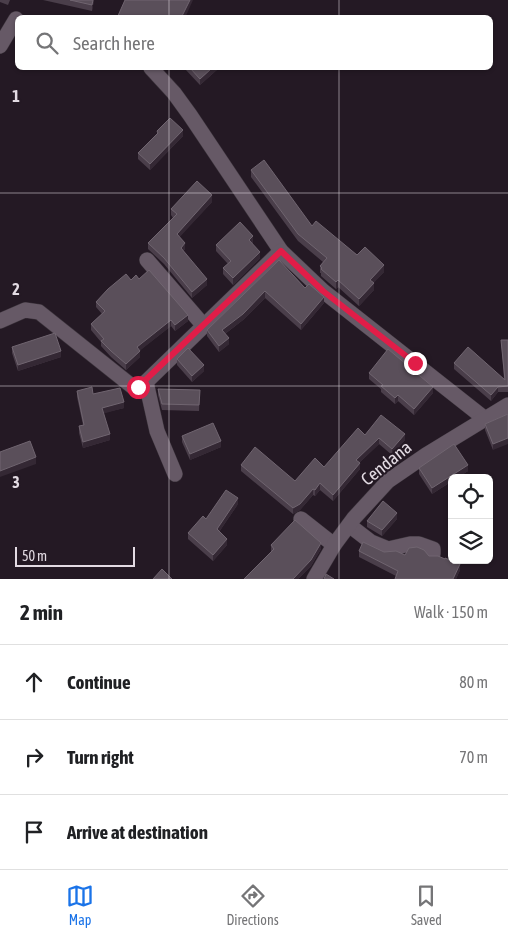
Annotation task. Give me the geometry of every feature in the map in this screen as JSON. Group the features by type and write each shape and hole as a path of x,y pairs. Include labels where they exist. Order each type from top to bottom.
{"street":[{"path":"0,18 15,19"},
{"path":"0,46 15,22"},
{"path":"153,70 174,93 190,115 281,251 323,291 484,418"},
{"path":"0,320 25,310 40,312 133,387 137,388 146,382 281,251"},
{"path":"147,260 204,326"},
{"path":"146,382 157,431 175,474"},
{"name":"Cendana","path":"314,579 334,545 349,525 377,492 394,476 484,418 508,405"},
{"path":"300,519 334,545"},
{"path":"349,525 379,546 388,549 419,544 432,549 433,554"}],"building":[{"path":"70,0 93,0 92,5"},
{"path":"125,0 190,0 182,15 118,15"},
{"path":"192,70 210,70 200,79"},
{"path":"170,118 183,130 150,164 138,153"},
{"path":"264,160 312,226 316,221 357,255 365,247 384,265 370,280 374,283 359,299 338,280 336,282 321,269 320,266 327,258 298,234 251,170"},
{"path":"197,181 212,195 177,234 185,243 181,248 207,279 192,292 164,258 148,243 177,214 171,209"},
{"path":"240,222 253,236 249,240 260,252 233,278 223,268 231,261 216,245"},
{"path":"279,260 305,288 309,284 324,297 301,324 265,291 243,314 222,330 229,338 219,346 207,330"},
{"path":"149,270 188,315 175,325 171,320 137,347 140,351 126,364 101,341 104,339 91,324 105,311 96,302 126,274 131,280 136,275 139,279"},
{"path":"55,333 61,351 18,365 12,347"},
{"path":"501,340 508,340 508,386 498,387 491,395 454,363 468,347 505,380"},
{"path":"188,348 204,365 192,376 177,359"},
{"path":"388,349 433,387 414,409 398,395 395,398 369,373"},
{"path":"92,387 93,394 120,388 124,402 102,408 110,434 83,442 79,426 84,425 77,391"},
{"path":"158,389 200,390 199,405 162,404"},
{"path":"508,414 508,438 493,444 485,424"},
{"path":"381,415 405,434 392,449 379,438 356,460 360,463 333,495 320,483 300,504 293,508 241,465 255,447 295,481 315,458 324,467 358,428 365,435"},
{"path":"213,423 221,441 190,454 182,436"},
{"path":"30,441 36,457 0,471 0,452"},
{"path":"454,444 468,465 454,474 448,474 448,478 432,488 419,468"},
{"path":"226,490 238,498 217,529 227,539 213,555 188,533 203,516 206,519"},
{"path":"383,501 397,513 382,530 367,521"},
{"path":"295,520 321,543 311,560 293,579 244,579 274,549 271,545"},
{"path":"363,542 384,552 396,551 405,555 409,548 417,547 424,550 429,556 448,559 448,564 460,564 453,579 395,579 398,571 359,551"},
{"path":"162,569 172,579 153,579"},
{"path":"326,574 334,579 324,579"}],"route":[{"path":"138,387 146,382 281,251 323,291 415,363"}]}
